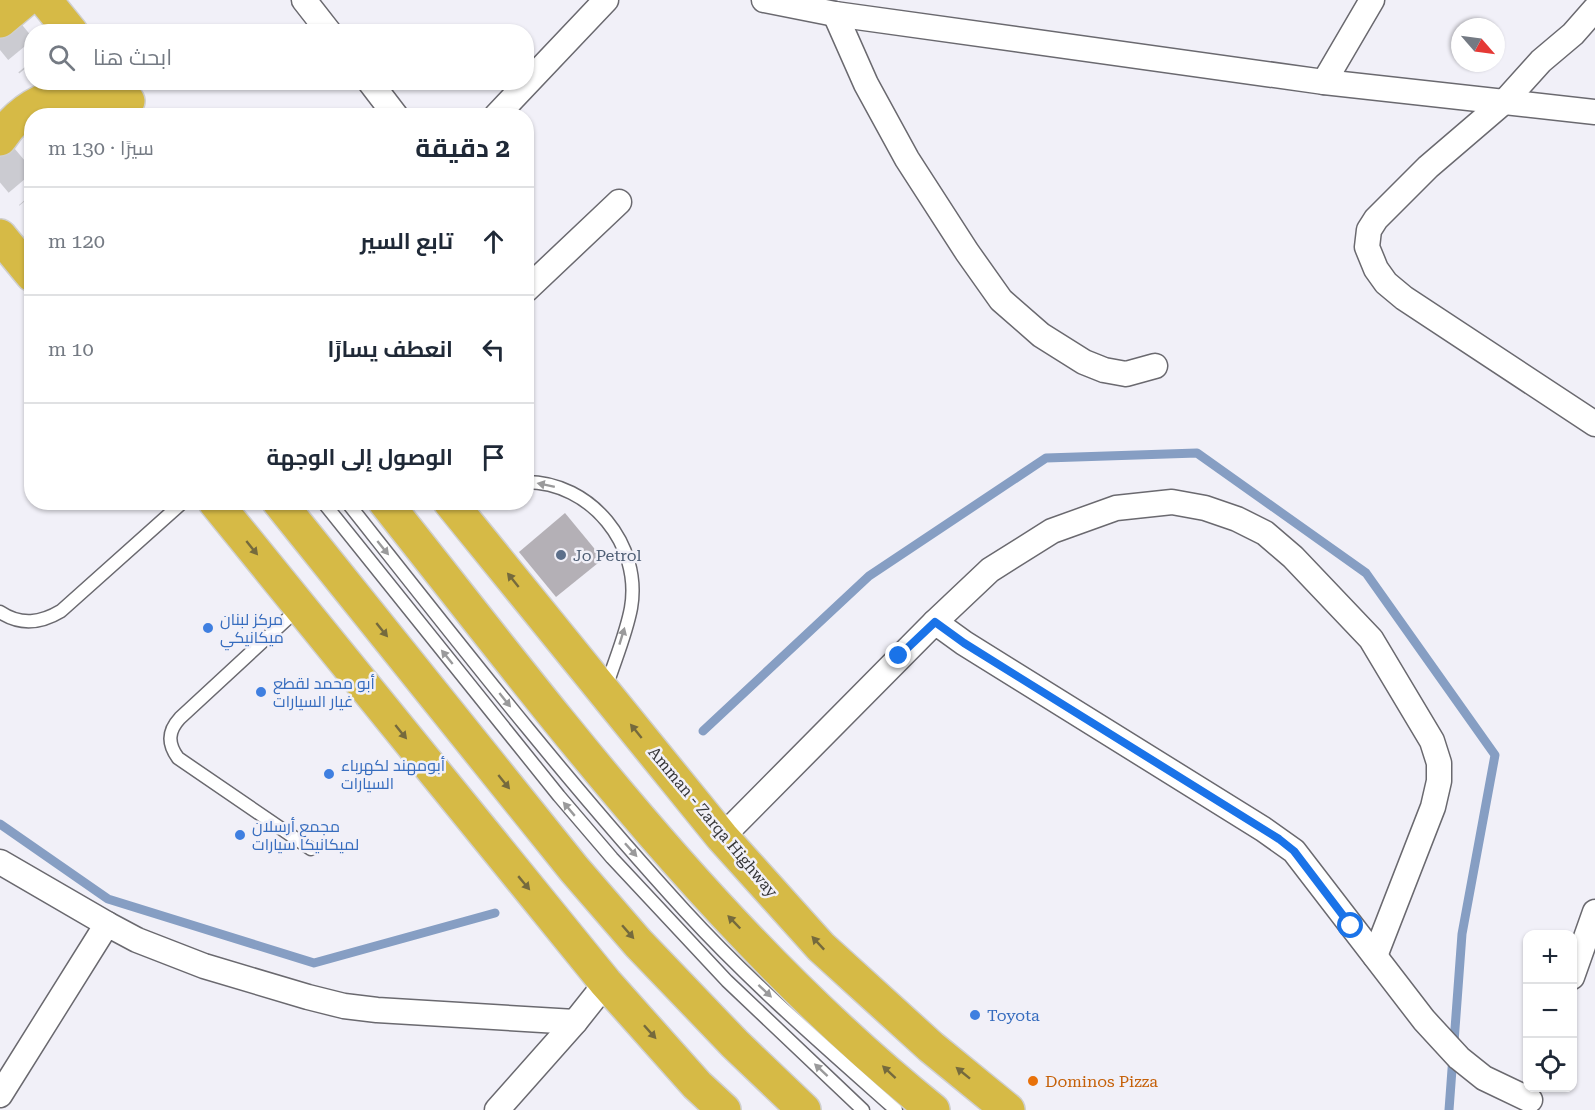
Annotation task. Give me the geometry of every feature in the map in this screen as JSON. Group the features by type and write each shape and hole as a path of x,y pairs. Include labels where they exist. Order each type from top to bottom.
{"highway":[{"path":"0,21 25,0"},
{"path":"45,0 64,24"},
{"path":"29,108 64,93 97,92 126,100"},
{"path":"0,139 9,125 24,112"},
{"path":"0,236 24,265"},
{"path":"221,510 606,983 698,1085 724,1110"},
{"path":"285,510 574,869 630,935 735,1044 804,1110"},
{"path":"391,510 636,815 683,868 790,981 901,1084 933,1110"},
{"name":"Amman - Zarqa Highway","path":"457,510 723,837 821,947 931,1047 1008,1110"}],"street":[{"path":"304,0 323,24"},
{"path":"534,76 606,0"},
{"path":"764,0 835,14 1324,82 1595,112"},
{"path":"1324,82 1372,0"},
{"path":"1595,9 1573,34 1541,61 1505,101 1428,167 1376,219 1369,230 1367,247 1376,269 1386,283 1404,298 1595,424"},
{"path":"835,14 866,84 907,159 1001,300 1041,335 1084,362 1104,370 1126,374 1155,366"},
{"path":"376,90 390,108"},
{"path":"504,108 521,90"},
{"path":"534,282 619,202"},
{"path":"723,837 935,622 990,570 1052,531 1116,508 1172,502 1205,508 1237,519 1265,533 1293,557 1371,639 1432,741 1439,763 1439,781 1433,807 1375,956"},
{"path":"935,622 964,643 1279,839 1294,851 1425,1020 1459,1058 1484,1078 1531,1099"},
{"path":"0,862 137,940 204,966 344,1006 575,1022"},
{"path":"1577,963 1595,912"},
{"path":"0,1095 107,924"},
{"path":"497,1110 575,1022 606,983"}],"lane":[{"path":"534,482 560,488 583,499 602,515 618,535 628,558 633,583 631,608 605,692"},
{"path":"0,612 12,619 26,622 50,618 70,603 174,510"},
{"path":"329,510 559,796 612,858 728,981 863,1110"},
{"path":"353,510 569,780 686,912 750,977 896,1110"},
{"path":"300,607 180,718 173,726 170,737 172,749 178,758 311,849"}],"building":[{"name":"Jo Petrol","path":"565,513 603,559 556,597 519,552"}],"waterway":[{"path":"703,731 869,576 1046,458 1197,453 1366,573 1495,755 1462,934 1449,1110"},
{"path":"0,824 108,899 314,963 495,913"}],"tunnel":[{"path":"0,24 24,53"},
{"path":"54,90 69,108"},
{"path":"0,157 24,186"}],"place":[{"name":"Jo Petrol","path":"561,555"},
{"name":"مركز لبنان ميكانيكي","path":"208,628"},
{"name":"أبو محمد لقطع غيار السيارات","path":"261,692"},
{"name":"أبومهند لكهرباء السيارات","path":"329,774"},
{"name":"مجمع أرسلان لميكانيكا سيارات","path":"240,835"},
{"name":"Toyota","path":"975,1015"},
{"name":"Dominos Pizza","path":"1033,1081"}],"route":[{"path":"899,656 935,622 964,643 1279,839 1294,851 1351,926"}]}
